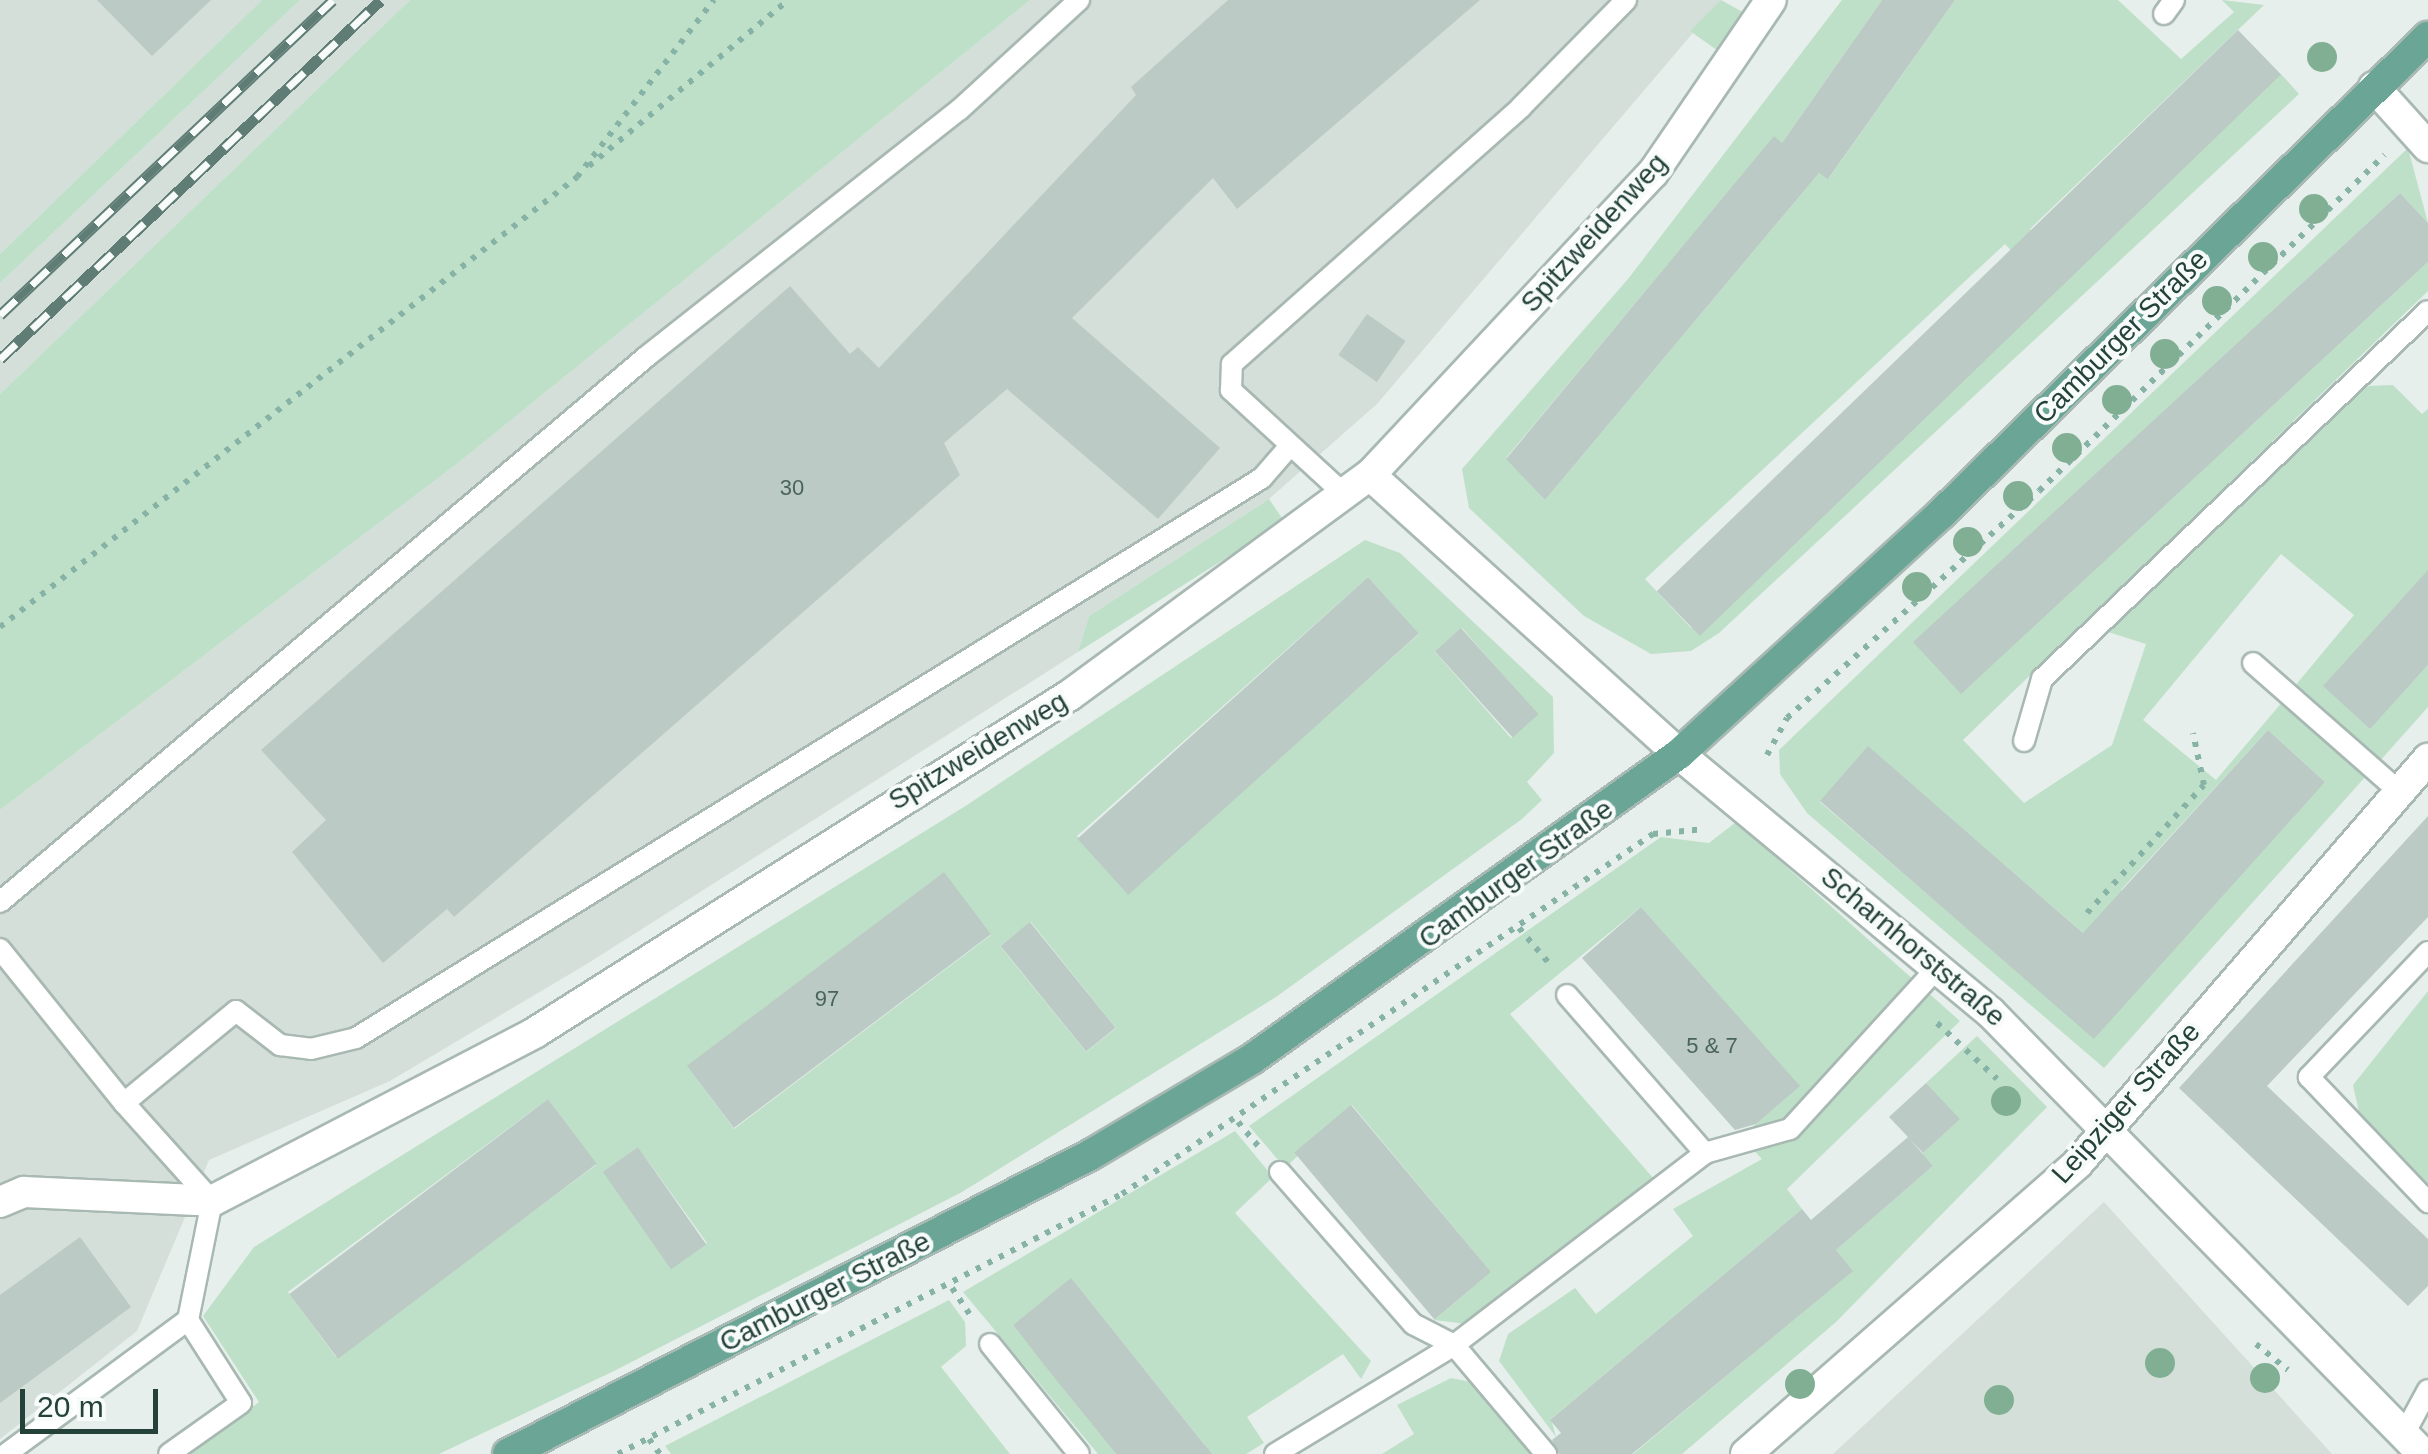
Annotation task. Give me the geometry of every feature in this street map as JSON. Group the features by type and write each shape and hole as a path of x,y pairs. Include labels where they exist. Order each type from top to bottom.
{"main road":[{"name":"Camburger Straße","path":"508,1454 1172,1107 1333,1007 1679,754 1941,514 2428,37"}],"street":[{"name":"Spitzweidenweg","path":"212,1201 536,1032 1070,696 1370,475 1653,174 1770,0"},
{"path":"2374,88 2420,139"},
{"name":"Scharnhorststraße","path":"1370,475 1679,754 1939,966 2110,1126 2413,1444"},
{"name":"Leipziger Straße","path":"1753,1452 2110,1126 2428,759"},
{"path":"0,1202 24,1192 212,1201"}],"lane":[{"path":"0,902 1080,0"},
{"path":"1344,494 1286,450 1231,390 1232,364 1521,107 1626,0"},
{"path":"2024,741 2042,679 2428,312"},
{"path":"124,1103 236,1011 280,1045 311,1049 356,1038 430,997 1262,478 1286,450"},
{"path":"2254,663 2400,792"},
{"path":"0,949 124,1103 212,1201 188,1320 6,1454"},
{"path":"2428,952 2309,1077 2428,1202"},
{"path":"1275,1454 1454,1345 1706,1153 1790,1129 1939,966"},
{"path":"1566,995 1706,1153"},
{"path":"1280,1172 1413,1324 1454,1345 1546,1454"},
{"path":"169,1454 240,1404 188,1320"},
{"path":"990,1344 1079,1454"},
{"path":"2413,1444 2428,1390"}],"path":[{"path":"577,176 714,0"},
{"path":"0,627 577,176 788,0"},
{"path":"1767,755 1786,718 2420,139"},
{"path":"2087,913 2204,785 2194,733"},
{"path":"1519,928 1566,995"},
{"path":"649,1439 660,1454"}],"shaded area":[{"path":"0,0 262,0 0,254"},
{"path":"300,0 410,0 0,394 0,283"},
{"path":"1030,0 1721,0 1377,404 1269,499 1089,616 1078,652 590,962 390,1081 209,1160 137,1331 0,1439 0,810 458,463"},
{"path":"2104,1202 2332,1454 1833,1454"}],"green space":[{"path":"262,0 300,0 0,283 0,254"},
{"path":"410,0 1030,0 458,463 0,810 0,394"},
{"path":"1721,0 1748,15 1721,53 1690,31"},
{"path":"1842,0 1882,0 1782,143 1774,137 1506,458 1545,500 1819,173 1829,178 1955,0 2118,0 2181,59 2234,12 2222,0 2264,5 2030,229 2072,273 2281,74 2299,94 1719,633 1691,651 1651,654 1584,616 1469,508 1462,469 1628,279","holes":["2005,244 2051,294 1691,628 1645,579"]},
{"path":"2408,148 2428,223 2400,193 1914,642 1961,693 2428,262 2428,291 1963,740 2024,803 2112,745 2146,644 2108,632 2366,386 2393,385 2422,414 2428,409 2428,570 2370,728 2428,665 2428,707 2379,762 2294,687 2354,615 2281,554 2143,720 2216,780 2284,700 2367,775 2104,1068 1807,813 1780,774 1779,750","holes":["2268,730 2325,782 2122,891 2121,890","1868,747 2141,983 2095,1038 1820,802"]},
{"path":"1269,499 1284,521 1078,652 1089,616"},
{"path":"1365,540 1400,553 1553,697 1554,753 1527,782 1542,800 1522,819 1276,997 962,1192 616,1370 439,1454 188,1454 259,1402 203,1316 254,1247 967,805","holes":["1368,577 1419,634 1127,893 1077,836","1462,628 1537,714 1511,738 1435,652","943,873 991,935 734,1129 688,1067","1031,922 1116,1028 1086,1052 1000,946","548,1099 596,1165 336,1357 288,1292","638,1147 707,1244 603,1172"]},
{"path":"1736,822 1960,1021 1787,1189 1802,1209 1551,1419 1556,1437 1499,1361 1508,1334 1575,1288 1596,1314 1693,1236 1673,1209 1762,1159 1741,1137 1799,1086 1641,907 1510,1014 1654,1179 1467,1324 1434,1320 1491,1272 1352,1105 1285,1168 1249,1126 1661,837 1709,843"},
{"path":"2428,991 2428,1196 2361,1121 2353,1085"},
{"path":"1977,1036 2047,1107 1836,1322 1682,1454 1633,1454 1852,1271 1836,1250 1933,1166 1922,1154 1959,1119 1926,1083"},
{"path":"1235,1131 1273,1177 1235,1213 1371,1361 1361,1379 1343,1354 1247,1417 1264,1443 1246,1454 1195,1454 1205,1445 1071,1279 1013,1325 1116,1454 1098,1454 963,1292"},
{"path":"949,1300 965,1322 966,1346 941,1367 1010,1454 671,1454 665,1446"},
{"path":"1451,1378 1476,1383 1533,1454 1382,1454 1414,1434 1397,1405"}],"building":[{"path":"97,0 211,0 152,56"},
{"path":"1228,0 1480,0 1237,209 1213,178 1072,318 1220,448 1158,519 1007,389 944,443 960,475 454,917 447,909 383,963 292,852 326,820 261,750 790,286 850,354 858,347 879,368 1136,95 1131,87"},
{"path":"1882,0 1955,0 1828,179 1819,173 1545,500 1506,459 1774,136 1782,143"},
{"path":"2238,30 2281,75 1700,636 1657,591"},
{"path":"2400,193 2428,223 2428,262 1961,694 1913,642"},
{"path":"1367,314 1406,341 1377,382 1338,355"},
{"path":"2428,570 2428,665 2370,729 2323,686"},
{"path":"1368,577 1419,633 1128,895 1077,839"},
{"path":"1461,628 1539,714 1513,738 1435,651"},
{"path":"2268,730 2325,782 2094,1039 1820,801 1868,746 2083,933"},
{"path":"2428,816 2428,917 2267,1086 2428,1239 2428,1286 2408,1306 2179,1088"},
{"path":"944,872 991,934 734,1128 687,1066"},
{"path":"1641,907 1800,1086 1756,1124 1735,1130 1582,958"},
{"path":"1030,922 1116,1028 1086,1052 1000,946"},
{"path":"1926,1083 1960,1119 1923,1153 1909,1138 1933,1166 1836,1250 1853,1271 1632,1454 1559,1454 1552,1440 1561,1433 1550,1420 1802,1209 1811,1220 1908,1137 1889,1117"},
{"path":"548,1099 597,1164 338,1359 289,1294"},
{"path":"1351,1105 1491,1272 1434,1320 1294,1153"},
{"path":"638,1147 706,1244 671,1269 603,1172"},
{"path":"80,1237 131,1307 0,1403 0,1295"},
{"path":"1071,1278 1212,1454 1116,1454 1045,1366 1013,1325"}],"railway":[{"path":"0,315 333,0"},
{"path":"0,359 381,0"}]}
